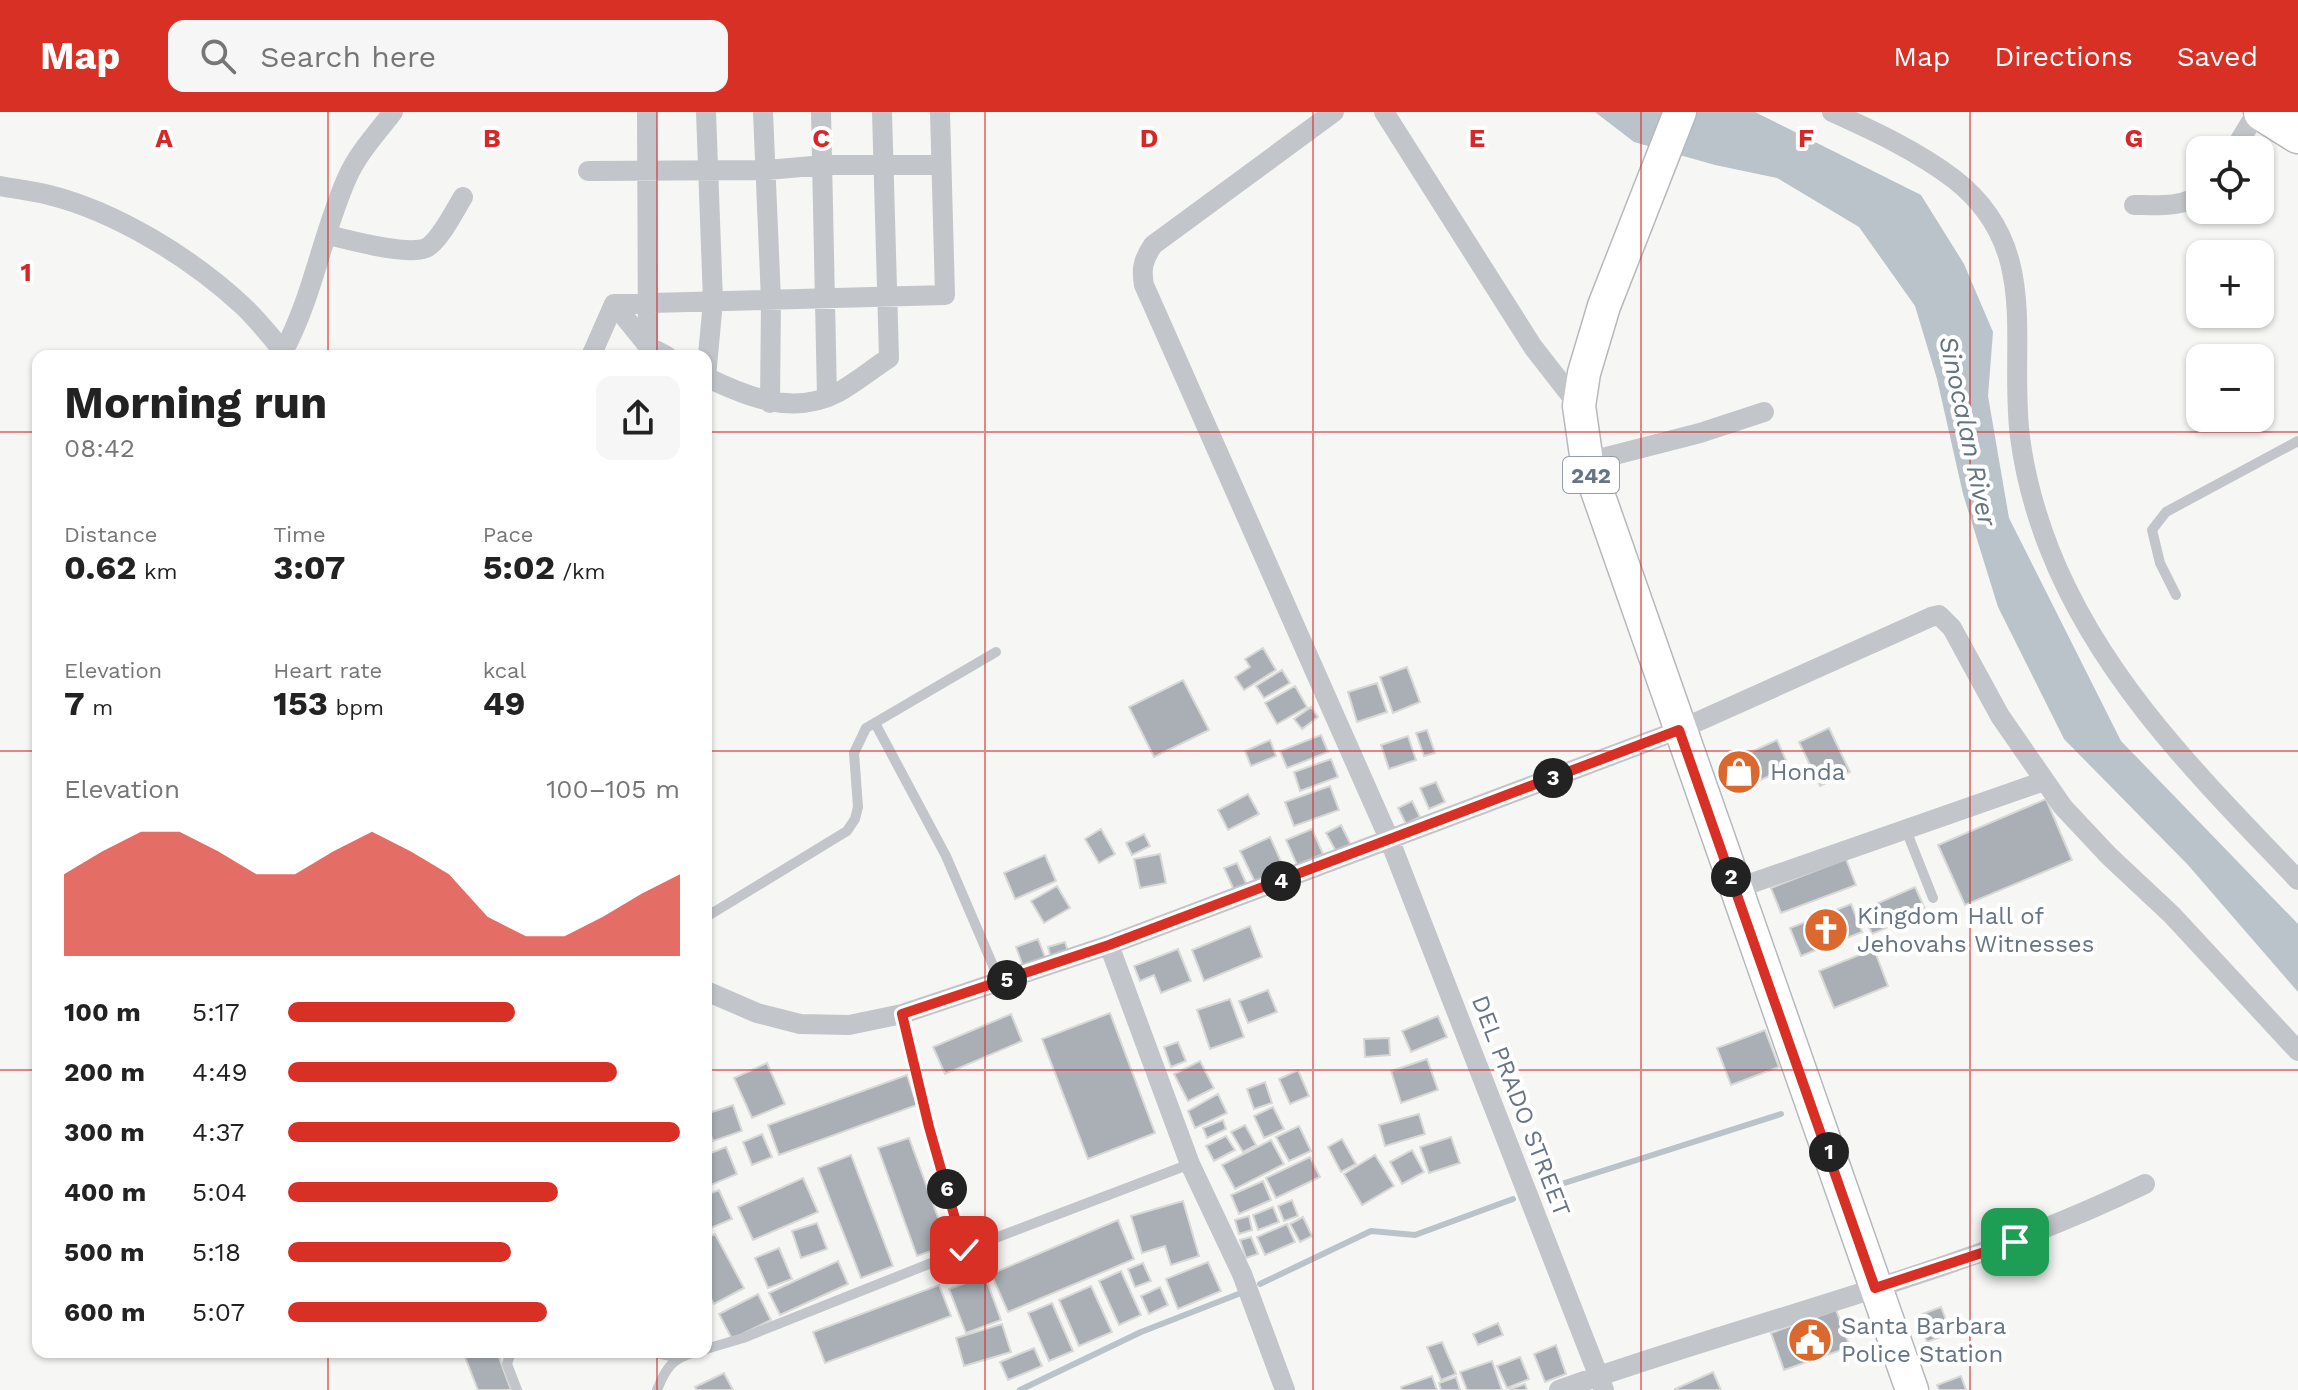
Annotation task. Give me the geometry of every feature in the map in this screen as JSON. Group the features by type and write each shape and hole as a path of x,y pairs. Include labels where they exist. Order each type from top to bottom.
{"highway":[{"path":"2263,112 2298,134"}],"main road":[{"name":"242","path":"1680,112 1604,306 1584,373 1579,406 1587,462 1912,1390"}],"street":[{"path":"287,350 353,167 393,112"},
{"path":"647,112 648,346"},
{"path":"706,112 713,301 708,350"},
{"path":"763,112 771,300 770,403"},
{"path":"821,112 827,397"},
{"path":"712,380 747,397 770,403 812,402 837,393 889,358 882,112"},
{"path":"614,304 945,295 940,112"},
{"name":"DEL PRADO STREET","path":"1334,112 1153,245 1144,259 1144,285 1390,841 1602,1383"},
{"path":"1384,112 1533,347 1579,406"},
{"path":"1832,112 1924,158 1956,181 1986,213 2002,236 2014,269 2020,436 2030,493 2050,550 2084,621 2124,685 2161,734 2298,880"},
{"path":"2242,136 2257,112"},
{"path":"588,171 941,165"},
{"path":"0,186 51,196 106,216 151,239 197,268 243,306 282,350"},
{"path":"328,235 387,248 415,250 427,247 463,197"},
{"path":"2134,205 2186,200"},
{"path":"614,304 648,346 656,350"},
{"path":"594,350 614,304"},
{"path":"1587,462 1700,433 1764,412"},
{"path":"712,995 757,1013 800,1024 849,1025 902,1014 1109,945 1679,730 1939,615 1952,628 2000,716 2063,807 2109,856 2172,915 2298,1051"},
{"path":"1735,889 2044,781"},
{"path":"1109,945 1190,1164 1242,1274 1285,1390"},
{"path":"1559,1390 1602,1383 2015,1242 2145,1184"}],"lane":[{"path":"2176,595 2160,563 2152,530 2166,512 2298,441"},
{"path":"712,913 847,831 858,807 854,753 866,728 996,652"},
{"path":"875,723 946,856 1000,982"},
{"path":"1906,830 1933,898"},
{"path":"902,1014 929,1127 964,1250"},
{"path":"712,1347 743,1338 1190,1164"},
{"path":"509,1358 507,1364 517,1390"},
{"path":"657,1390 662,1377 676,1358"}],"water":[{"name":"Sinocalan River","path":"1595,112 1755,112 1921,195 1964,264 1993,332 1988,396 2009,518 2121,741 2298,924 2298,992 2188,865 2064,739 1998,607 1963,494 1937,379 1915,306 1859,227 1777,178 1715,165 1634,142"}],"building":[{"path":"1263,648 1276,670 1244,690 1235,677 1250,667 1245,659"},
{"path":"1407,667 1420,702 1393,713 1380,677"},
{"path":"1282,670 1290,683 1264,698 1256,686"},
{"path":"1183,680 1209,730 1154,757 1129,707"},
{"path":"1377,683 1387,712 1357,722 1348,692"},
{"path":"1295,686 1307,707 1277,724 1265,703"},
{"path":"1311,707 1318,717 1302,729 1294,719"},
{"path":"1829,728 1850,772 1820,786 1799,742"},
{"path":"1427,730 1435,753 1424,756 1416,733"},
{"path":"1321,735 1328,752 1287,768 1280,751"},
{"path":"1408,736 1416,760 1389,769 1381,745"},
{"path":"1270,740 1276,756 1251,766 1245,751"},
{"path":"1777,740 1789,767 1741,789 1729,762"},
{"path":"1331,759 1338,777 1300,791 1294,772"},
{"path":"1436,782 1445,802 1429,809 1420,788"},
{"path":"1330,786 1339,810 1294,826 1285,802"},
{"path":"1248,794 1259,814 1228,830 1218,810"},
{"path":"2046,799 2072,860 1965,905 1938,845"},
{"path":"1412,801 1420,817 1406,824 1398,808"},
{"path":"1341,825 1352,847 1338,855 1326,833"},
{"path":"1101,829 1115,854 1099,863 1085,839"},
{"path":"1312,829 1323,854 1297,865 1286,840"},
{"path":"1144,834 1150,846 1132,855 1126,843"},
{"path":"1270,837 1284,868 1255,882 1240,851"},
{"path":"1160,854 1166,883 1140,888 1134,859"},
{"path":"1045,855 1056,881 1015,899 1004,873"},
{"path":"1846,859 1856,885 1781,913 1771,888"},
{"path":"1237,863 1247,885 1234,890 1224,868"},
{"path":"1057,886 1070,908 1044,923 1031,901"},
{"path":"1915,887 1926,911 1872,934 1862,910"},
{"name":"Kingdom Hall of Jehovahs Witnesses","path":"1851,904 1862,932 1801,956 1790,928"},
{"path":"1250,926 1262,957 1204,981 1192,950"},
{"path":"1038,939 1047,962 1024,969 1016,947"},
{"path":"1065,942 1070,957 1052,962 1048,947"},
{"path":"1178,949 1191,981 1161,993 1154,975 1140,981 1134,966"},
{"path":"1874,949 1888,986 1834,1008 1819,971"},
{"path":"1268,990 1277,1012 1248,1023 1239,1001"},
{"path":"1230,999 1244,1037 1210,1049 1197,1010"},
{"path":"1110,1013 1155,1133 1088,1159 1042,1039"},
{"path":"1011,1014 1022,1041 945,1074 933,1047"},
{"path":"1438,1016 1447,1037 1411,1052 1402,1031"},
{"path":"1765,1030 1779,1067 1731,1085 1717,1048"},
{"path":"1389,1038 1390,1055 1365,1057 1364,1039"},
{"path":"1178,1042 1186,1061 1171,1067 1164,1047"},
{"path":"1427,1059 1438,1090 1401,1103 1391,1071"},
{"path":"1200,1061 1214,1088 1188,1101 1174,1074"},
{"path":"767,1063 785,1104 752,1118 734,1078"},
{"path":"1298,1070 1309,1096 1290,1104 1279,1079"},
{"path":"907,1075 917,1105 779,1155 768,1125"},
{"path":"1265,1082 1272,1103 1254,1109 1247,1089"},
{"path":"1218,1094 1227,1113 1195,1128 1188,1111"},
{"path":"733,1105 742,1131 713,1141 712,1112"},
{"path":"1273,1107 1284,1129 1264,1138 1254,1116"},
{"path":"1419,1114 1425,1134 1385,1146 1379,1125"},
{"path":"1223,1120 1226,1129 1207,1138 1203,1128"},
{"path":"1245,1125 1256,1145 1243,1152 1231,1132"},
{"path":"1299,1126 1311,1151 1289,1161 1276,1137"},
{"path":"762,1134 772,1157 752,1165 743,1142"},
{"path":"1226,1136 1235,1150 1214,1161 1206,1146"},
{"path":"1451,1137 1460,1163 1429,1173 1420,1147"},
{"path":"909,1138 948,1245 917,1256 878,1148"},
{"path":"1342,1139 1356,1164 1341,1172 1328,1147"},
{"path":"1271,1140 1284,1164 1235,1189 1222,1165"},
{"path":"726,1147 737,1174 712,1184 712,1153"},
{"path":"1412,1150 1424,1172 1402,1184 1390,1162"},
{"path":"851,1155 893,1266 861,1278 818,1168"},
{"path":"1375,1155 1394,1186 1362,1205 1344,1174"},
{"path":"1310,1157 1320,1177 1276,1198 1266,1178"},
{"path":"803,1178 818,1212 753,1240 738,1207"},
{"path":"1263,1181 1271,1200 1239,1214 1231,1195"},
{"path":"719,1190 732,1219 712,1227 712,1193"},
{"path":"1292,1200 1298,1216 1284,1221 1278,1206"},
{"path":"1183,1201 1199,1256 1171,1265 1165,1246 1142,1253 1131,1216"},
{"path":"1273,1207 1279,1222 1258,1230 1253,1215"},
{"path":"1249,1216 1252,1230 1239,1234 1235,1220"},
{"path":"1303,1217 1312,1236 1300,1242 1290,1224"},
{"path":"1118,1220 1134,1259 1008,1312 991,1274"},
{"path":"817,1223 827,1249 801,1258 792,1231"},
{"path":"1287,1224 1295,1242 1265,1255 1257,1237"},
{"path":"715,1234 744,1288 714,1304 712,1300 712,1236"},
{"path":"1251,1237 1258,1254 1246,1258 1240,1240"},
{"path":"779,1248 792,1279 768,1288 755,1258"},
{"path":"838,1261 848,1284 780,1315 769,1293"},
{"path":"1208,1262 1221,1291 1178,1309 1166,1279"},
{"path":"1143,1263 1151,1281 1135,1287 1128,1269"},
{"path":"1121,1271 1141,1315 1119,1325 1099,1281"},
{"path":"985,1276 1001,1320 966,1333 949,1289"},
{"path":"939,1285 951,1316 825,1363 813,1332"},
{"path":"1091,1286 1112,1332 1079,1346 1059,1300"},
{"path":"1160,1287 1168,1305 1149,1314 1141,1296"},
{"path":"758,1294 771,1320 732,1339 719,1314"},
{"path":"1052,1303 1073,1351 1049,1361 1028,1313"},
{"path":"1941,1307 1951,1333 1927,1342 1917,1316"},
{"name":"Santa Barbara Police Station","path":"1836,1310 1850,1347 1784,1370 1771,1333"},
{"path":"1498,1323 1503,1335 1478,1345 1473,1334"},
{"path":"1002,1324 1011,1352 964,1366 956,1338"},
{"path":"1442,1342 1456,1374 1441,1380 1427,1347"},
{"path":"1556,1345 1566,1374 1545,1382 1534,1354"},
{"path":"1034,1348 1042,1366 1008,1380 1000,1362"},
{"path":"1520,1357 1529,1379 1507,1388 1497,1366"},
{"path":"465,1358 499,1358 511,1390 478,1390"},
{"path":"1492,1361 1502,1390 1467,1390 1460,1372"},
{"path":"1713,1372 1721,1390 1675,1390 1675,1389"},
{"path":"724,1373 733,1390 697,1390 695,1387"},
{"path":"1432,1376 1437,1390 1402,1390 1401,1387"},
{"path":"1961,1376 1966,1390 1939,1390 1937,1385"},
{"path":"1456,1377 1460,1390 1441,1390 1439,1383"},
{"path":"1525,1384 1527,1390 1510,1389"}],"waterway":[{"path":"1552,1187 1781,1114"},
{"path":"1260,1284 1371,1231 1415,1235 1513,1199"},
{"path":"1020,1390 1141,1332 1241,1293"}],"place":[{"name":"Honda","path":"1739,772"},
{"name":"Kingdom Hall of Jehovahs Witnesses","path":"1826,930"},
{"name":"Santa Barbara Police Station","path":"1810,1340"}],"route":[{"path":"964,1250 929,1127 902,1014 1109,945 1679,730 1875,1288 2015,1242"}]}
